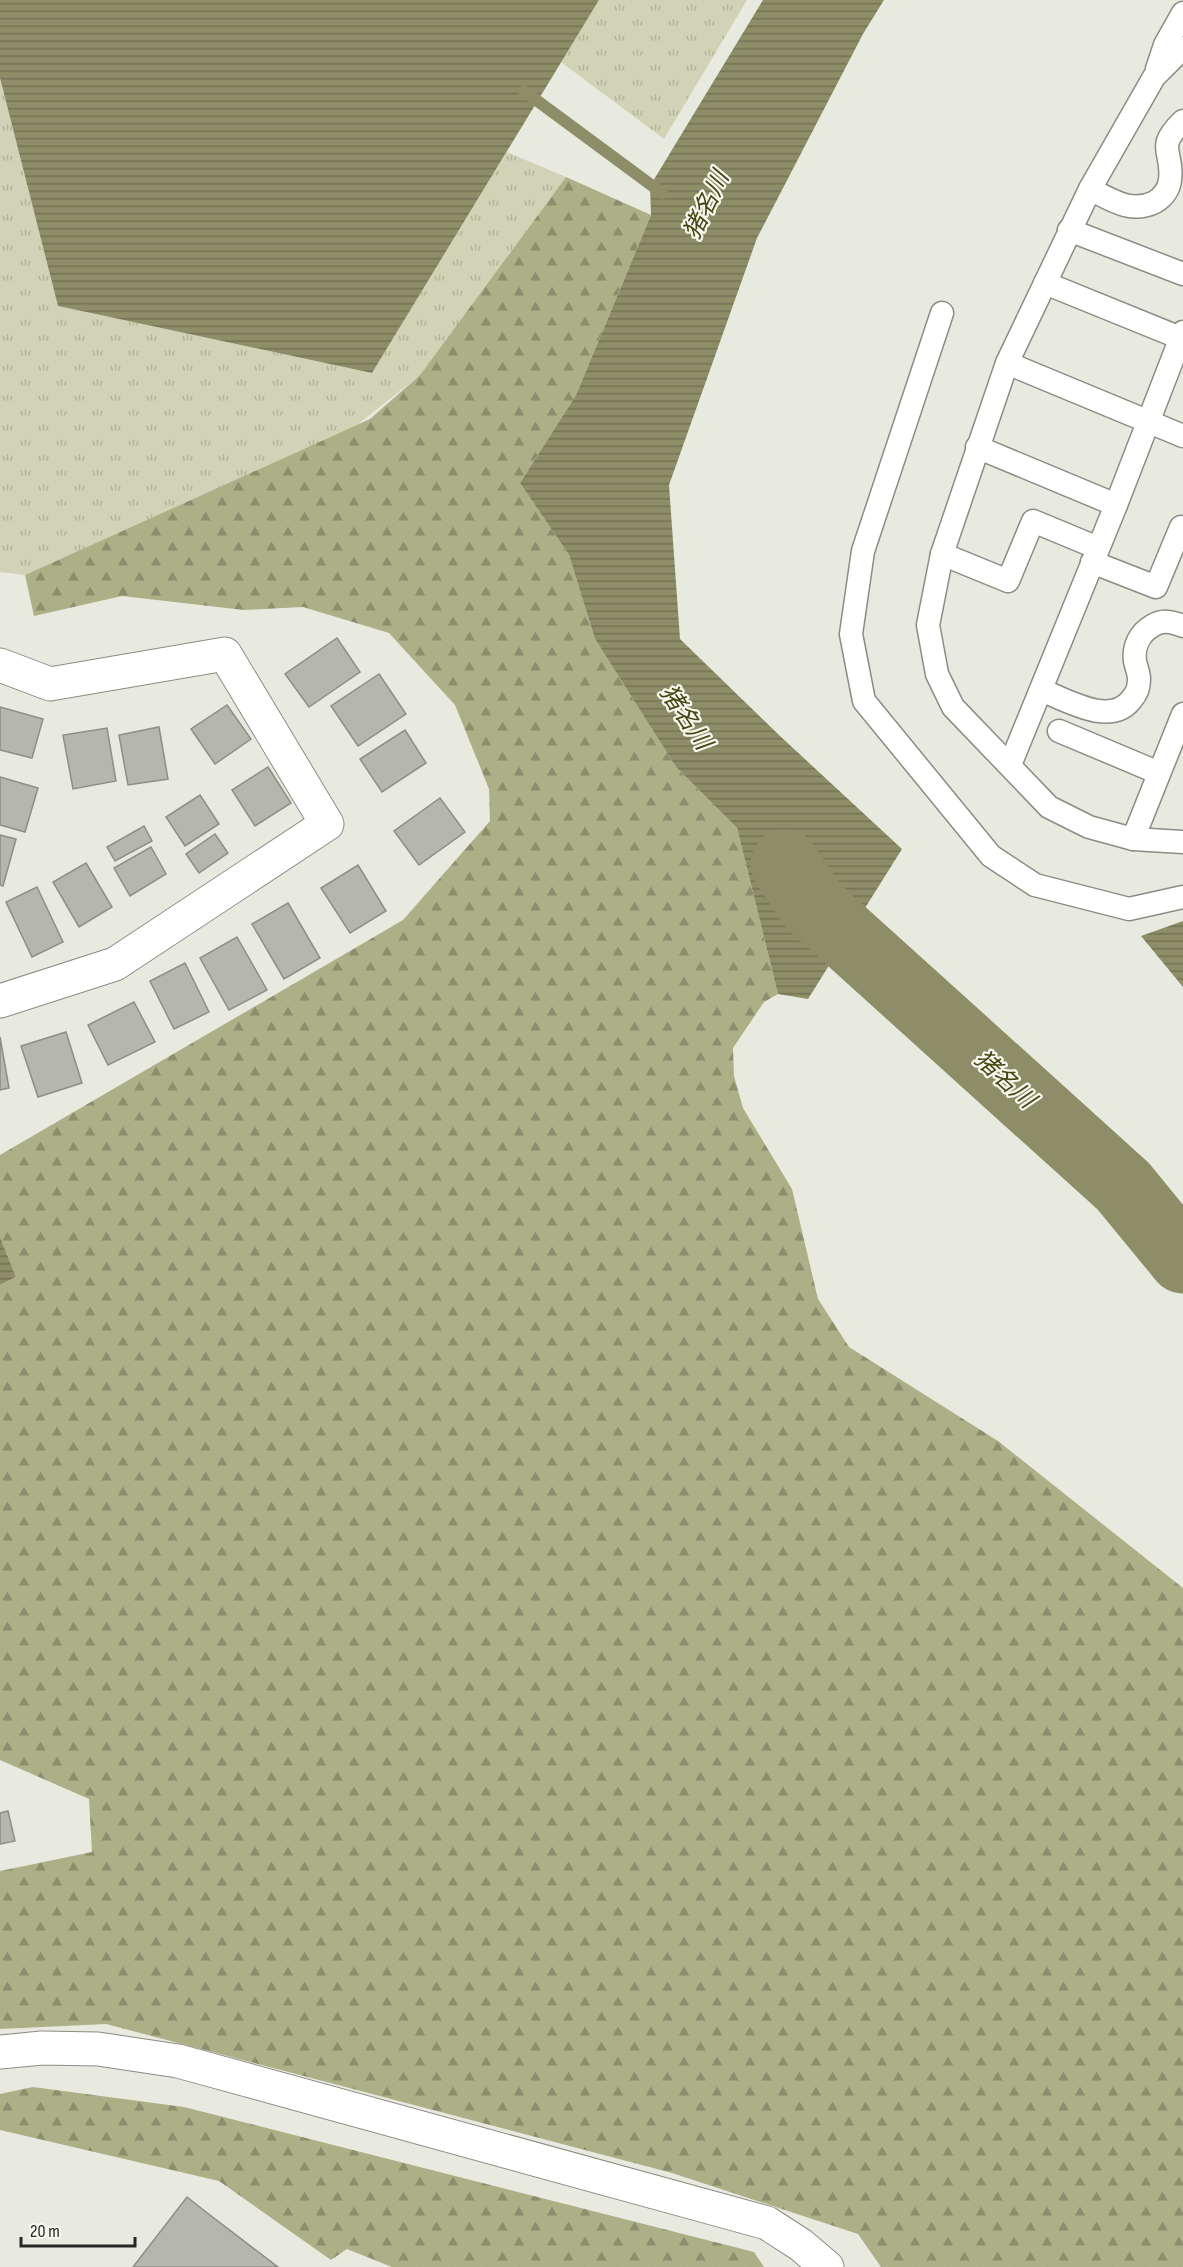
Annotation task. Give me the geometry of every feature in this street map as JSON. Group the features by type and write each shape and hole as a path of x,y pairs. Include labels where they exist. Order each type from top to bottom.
{"street":[{"path":"0,664 50,684 225,654 327,824 115,964 0,1001"},
{"path":"0,2052 42,2048 98,2049 178,2061 767,2223 801,2245 827,2267"}],"lane":[{"path":"1183,13 1166,45 1154,77 1069,230 1007,363 942,554 928,626 937,674 953,707 1049,807 1089,827 1133,839 1183,842"},
{"path":"1154,77 1183,48"},
{"path":"1090,189 1123,205 1145,207 1162,198 1170,182 1171,168 1166,150 1171,133 1183,121"},
{"path":"1069,230 1183,274"},
{"path":"1010,765 1182,336 1045,283"},
{"path":"942,313 863,551 851,634 864,701 992,856 1035,885 1129,909 1183,897"},
{"path":"1007,363 1183,435"},
{"path":"977,447 1116,505"},
{"path":"942,554 1008,581 1033,521 1156,587 1181,527 1183,528"},
{"path":"1041,690 1089,709 1109,712 1127,705 1138,691 1139,676 1135,660 1136,647 1142,632 1157,623 1171,621 1183,626"},
{"path":"1133,839 1183,714"},
{"path":"1059,731 1159,773"}],"green space":[{"path":"599,0 747,0 664,139 561,62"},
{"path":"0,78 58,306 372,373 507,152 566,177 420,375 357,425 25,575 0,572"},
{"path":"566,177 651,215 576,395 520,483 569,555 595,639 676,767 737,828 778,994 764,1002 733,1048 734,1076 743,1108 792,1189 818,1299 849,1347 998,1441 1183,1588 1183,2267 881,2267 858,2234 672,2173 106,2024 0,2029 0,1871 92,1852 89,1799 0,1760 0,1285 16,1277 0,1237 0,1155 403,920 490,821 489,789 455,705 389,633 303,607 244,610 122,596 34,616 25,575 370,419 420,375"},
{"path":"33,2087 184,2107 754,2252 764,2267 392,2267 347,2249 331,2260 219,2181 0,2130 0,2094"}],"water":[{"path":"0,0 599,0 372,373 58,306 0,78"},
{"path":"763,0 884,0 863,34 757,238 669,485 680,639 902,849 808,999 778,994 737,828 676,767 595,639 569,555 520,483 576,395 651,215 650,186"},
{"path":"1183,921 1183,987 1141,936"},
{"path":"0,1237 16,1277 0,1285"}],"building":[{"path":"337,638 360,672 309,707 285,674"},
{"path":"379,674 406,714 358,746 331,706"},
{"path":"227,705 251,739 215,764 191,729"},
{"path":"0,707 43,719 32,758 0,750"},
{"path":"159,727 168,779 128,785 119,735"},
{"path":"107,728 116,781 73,789 63,735"},
{"path":"405,730 426,763 382,792 360,759"},
{"path":"268,767 291,803 255,826 232,790"},
{"path":"0,777 38,788 25,832 0,825"},
{"path":"200,795 219,824 185,846 166,817"},
{"path":"440,798 465,832 419,865 394,831"},
{"path":"144,826 152,841 115,861 107,847"},
{"path":"215,834 228,853 199,873 186,854"},
{"path":"0,835 16,839 3,886 0,885"},
{"path":"151,847 166,874 130,896 114,868"},
{"path":"86,863 112,907 79,927 53,882"},
{"path":"358,865 386,911 350,933 321,888"},
{"path":"37,887 63,942 32,957 6,902"},
{"path":"288,903 320,958 284,979 252,924"},
{"path":"237,937 267,990 229,1010 200,958"},
{"path":"185,963 209,1012 174,1029 150,981"},
{"path":"134,1002 155,1042 108,1065 88,1025"},
{"path":"66,1032 82,1083 38,1097 21,1046"},
{"path":"0,1037 9,1088 0,1090"},
{"path":"8,1811 15,1841 0,1844 0,1813"},
{"path":"187,2197 206,2212 278,2267 133,2267"}],"waterway":[{"path":"524,91 662,193"},
{"name":"猪名川","path":"785,864 813,906 1123,1186 1183,1259"}]}
